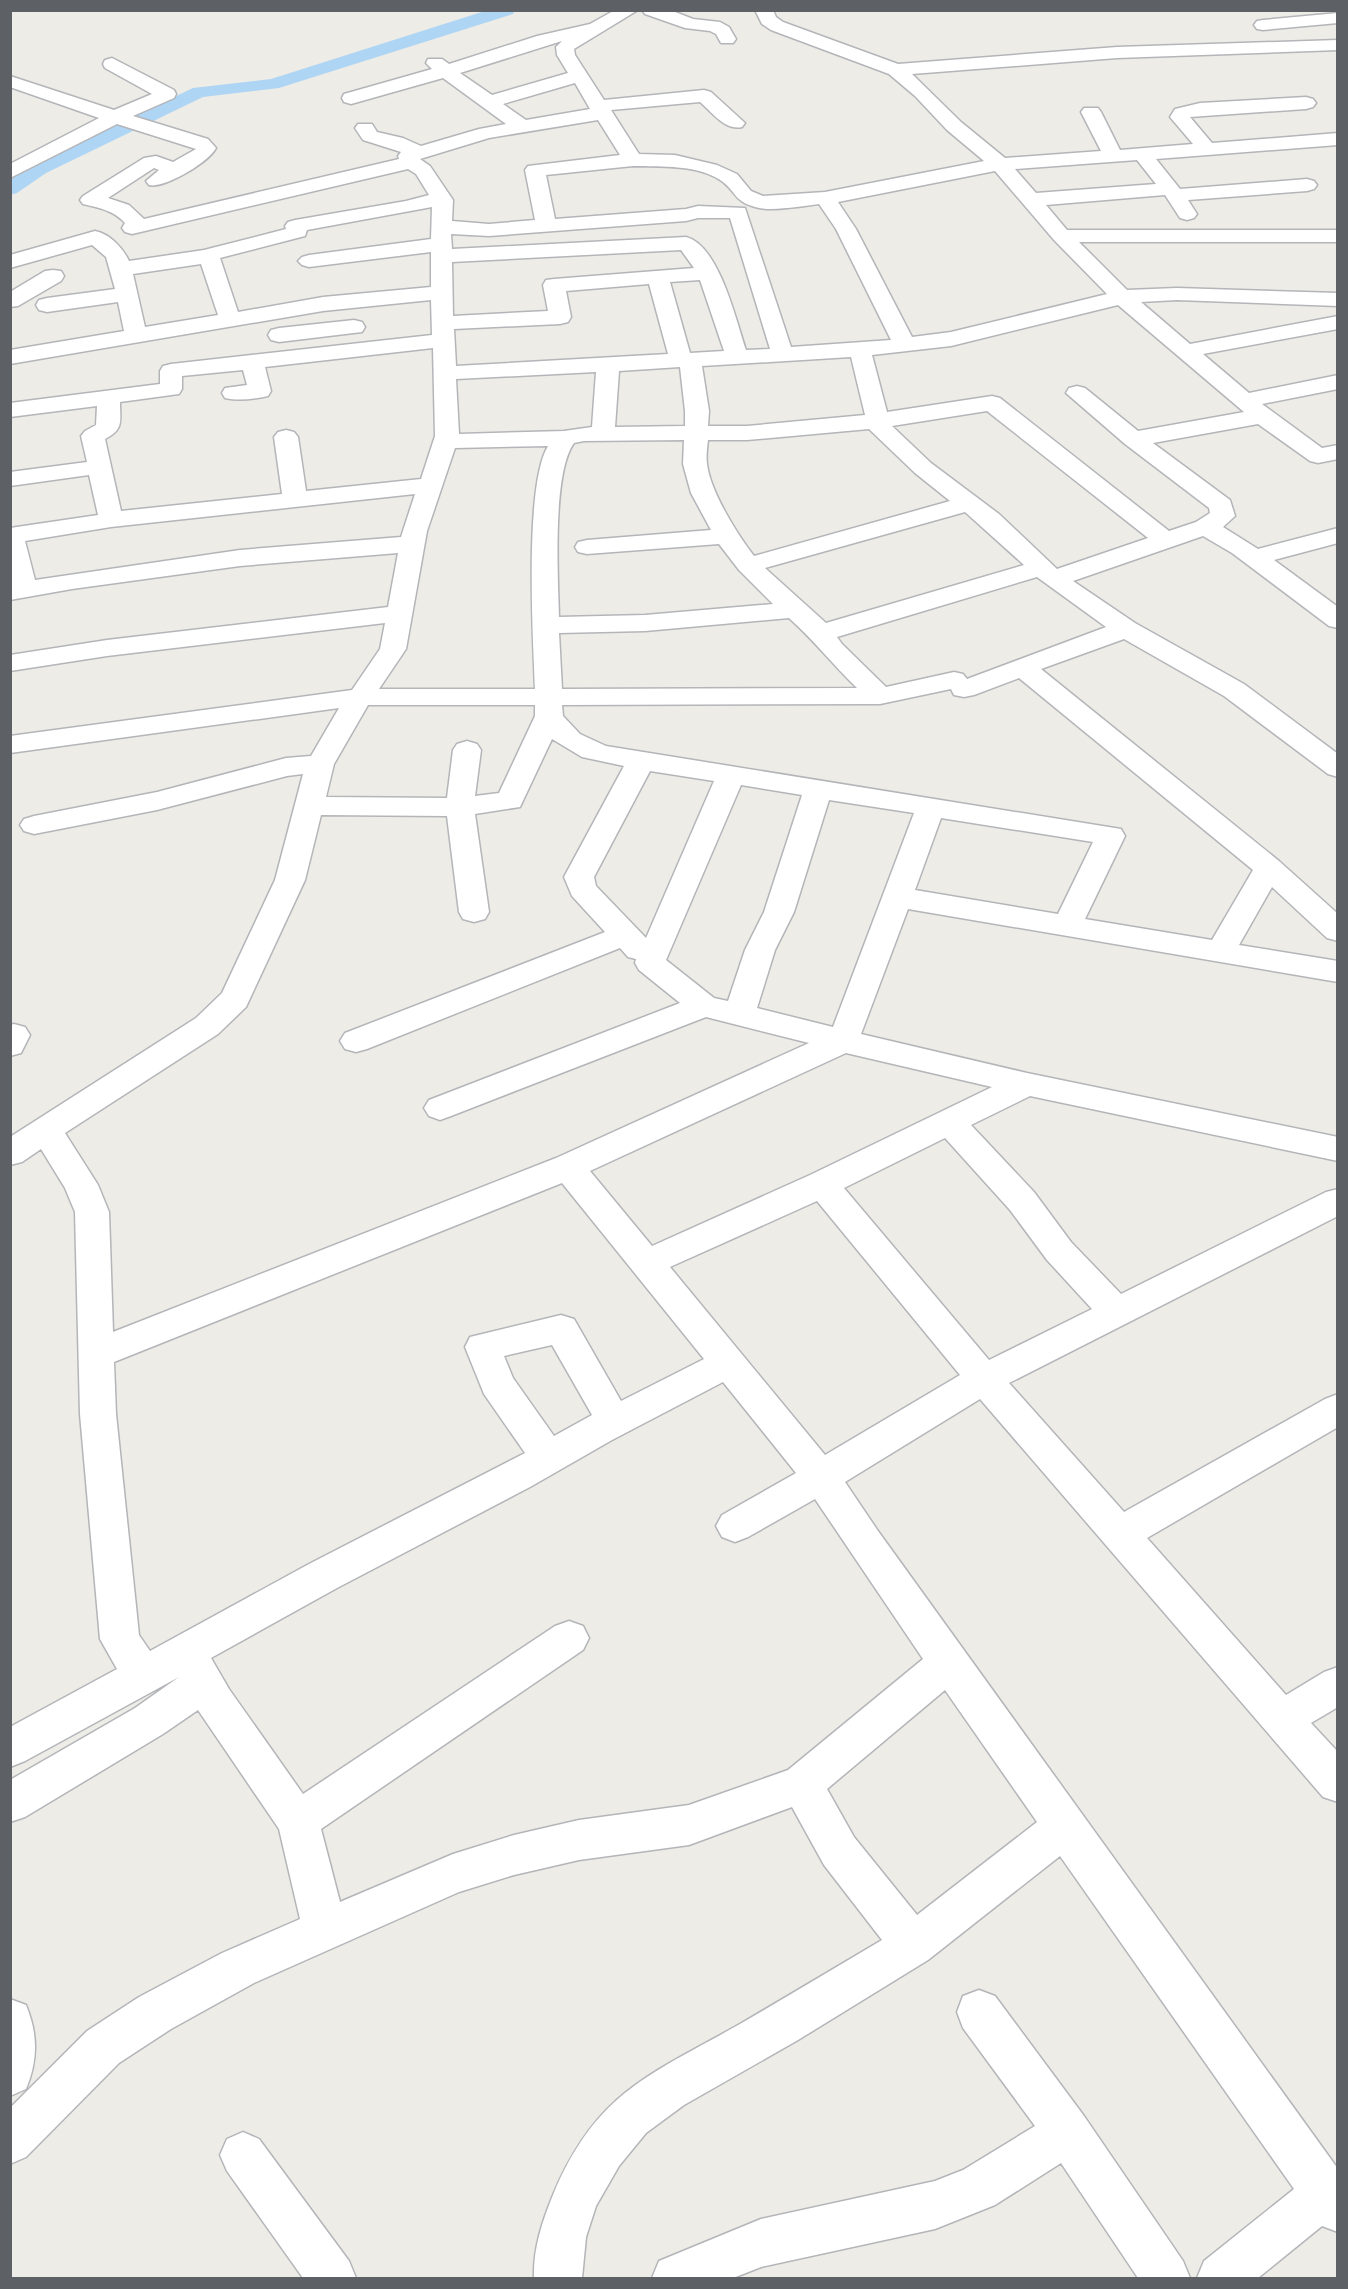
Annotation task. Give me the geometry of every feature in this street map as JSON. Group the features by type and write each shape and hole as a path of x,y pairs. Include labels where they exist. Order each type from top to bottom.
{"street":[{"path":"629,10 566,47 566,55 633,160"},
{"path":"651,10 691,24 714,26 723,31 727,39"},
{"path":"764,10 768,20 777,26 896,70 922,92 954,126 1000,164 1061,236 1122,297 1253,409 1331,459"},
{"path":"1263,25 1338,18"},
{"path":"351,98 447,72 543,40 597,27"},
{"path":"896,70 953,63 1154,49 1338,45"},
{"path":"430,59 523,127"},
{"path":"10,172 54,149 128,120 167,94 112,64"},
{"path":"489,102 580,76"},
{"path":"10,81 201,143 206,148 204,152 176,170 151,162 90,200 115,205 136,223 132,228"},
{"path":"21,101 42,91"},
{"path":"10,262 95,237 416,157 486,133 600,110 704,96 735,123"},
{"path":"1208,150 1184,123 1180,117 1182,113 1200,109 1306,103"},
{"path":"1091,112 1113,156"},
{"path":"10,1153 207,1026 235,999 290,880 320,764 360,697 393,649 413,544 447,436 445,373 436,326 442,258 443,201 416,157 396,142 369,136 365,128"},
{"path":"546,226 535,170 633,160 675,161 710,169 730,178 744,195 760,202 825,198 1000,164 1338,139"},
{"path":"27,141 54,149"},
{"path":"1142,154 1203,236"},
{"path":"1030,200 1306,185"},
{"path":"258,198 296,229 323,304"},
{"path":"121,269 209,256 219,251 296,229 441,198"},
{"path":"825,198 846,229 905,346"},
{"path":"10,357 323,304 442,258 489,230 686,215 698,212 738,212 783,356"},
{"path":"132,228 158,264"},
{"path":"1061,236 1338,236"},
{"path":"95,237 115,256 121,269 136,334"},
{"path":"209,256 230,319"},
{"path":"309,261 442,258 704,265"},
{"path":"11,410 171,389 171,371 252,362 436,326 561,317 554,285 658,276 704,265"},
{"path":"704,265 737,358"},
{"path":"10,301 53,276"},
{"path":"658,276 686,360 697,411 695,464 700,483 726,536 748,565 822,633 832,649 880,696"},
{"path":"47,305 125,294"},
{"path":"445,373 783,356 905,346 951,339 1122,297 1177,294 1329,300 1338,321 1186,351"},
{"path":"279,335 372,326"},
{"path":"860,350 879,426 923,468 990,519 1047,573 1126,628 1234,690 1338,768"},
{"path":"232,393 260,391 252,362"},
{"path":"603,434 608,364"},
{"path":"1133,439 1253,409 1338,382"},
{"path":"822,633 1165,540 1205,527 1223,516 1221,505 1133,439 1077,393"},
{"path":"109,397 108,428 93,436 111,520"},
{"path":"446,441 566,438 603,434 747,433 877,421 992,403 1165,540"},
{"path":"286,436 295,500"},
{"path":"566,438 561,442 556,455 546,520 549,706 555,727 575,744 600,754 1111,836 1067,926"},
{"path":"10,479 99,467"},
{"path":"413,544 240,558 18,590 11,535 111,520 431,485"},
{"path":"748,565 969,503"},
{"path":"1205,527 1254,558 1338,620"},
{"path":"1254,558 1338,535"},
{"path":"587,547 726,536"},
{"path":"546,625 645,623 796,610"},
{"path":"10,663 119,647 400,614"},
{"path":"10,745 360,697 549,706 880,696 959,685 1022,668 1126,628"},
{"path":"1022,668 1269,868 1338,931"},
{"path":"309,806 460,807 510,801 549,706"},
{"path":"467,750 460,807 474,912"},
{"path":"641,761 579,877 582,889 651,963 704,1006 1027,1084 1338,1149"},
{"path":"34,825 157,801 286,767 320,764"},
{"path":"651,963 731,775"},
{"path":"739,1016 760,950 779,912 818,789"},
{"path":"96,1354 568,1167 843,1041 931,807"},
{"path":"1220,952 1269,868"},
{"path":"898,897 1338,972"},
{"path":"356,1041 625,935"},
{"path":"440,1108 704,1006"},
{"path":"646,1263 822,1184 1027,1084"},
{"path":"948,1121 1022,1201 1059,1251 1117,1313"},
{"path":"46,1130 81,1185 92,1212 98,1414 120,1639 144,1675"},
{"path":"568,1167 821,1477 948,1663 1332,2201 1221,2278"},
{"path":"822,1184 984,1379 1338,1784"},
{"path":"735,1526 984,1379 1338,1201"},
{"path":"549,1458 497,1384 483,1347 561,1329 614,1421"},
{"path":"10,1803 149,1721 195,1667 322,1576 728,1363"},
{"path":"1120,1534 1338,1410"},
{"path":"298,1821 569,1638"},
{"path":"10,2141 80,2069 112,2042 155,2013 238,1968 463,1871 514,1855 579,1840 688,1825 802,1784 948,1663"},
{"path":"10,1748 144,1675 195,1667"},
{"path":"195,1667 215,1702 298,1821 325,1931"},
{"path":"1281,1719 1338,1685"},
{"path":"802,1784 839,1851 913,1945"},
{"path":"558,2278 556,2258 566,2218 604,2145 630,2117 661,2094 913,1945 1064,1827"},
{"path":"979,2012 1068,2132 1166,2278"},
{"path":"10,2021 13,2031 10,2073"},
{"path":"676,2278 761,2243 935,2205 978,2188 1068,2132"},
{"path":"243,2155 329,2277"}],"waterway":[{"path":"10,189 39,169 199,92 273,84 507,10"}]}
